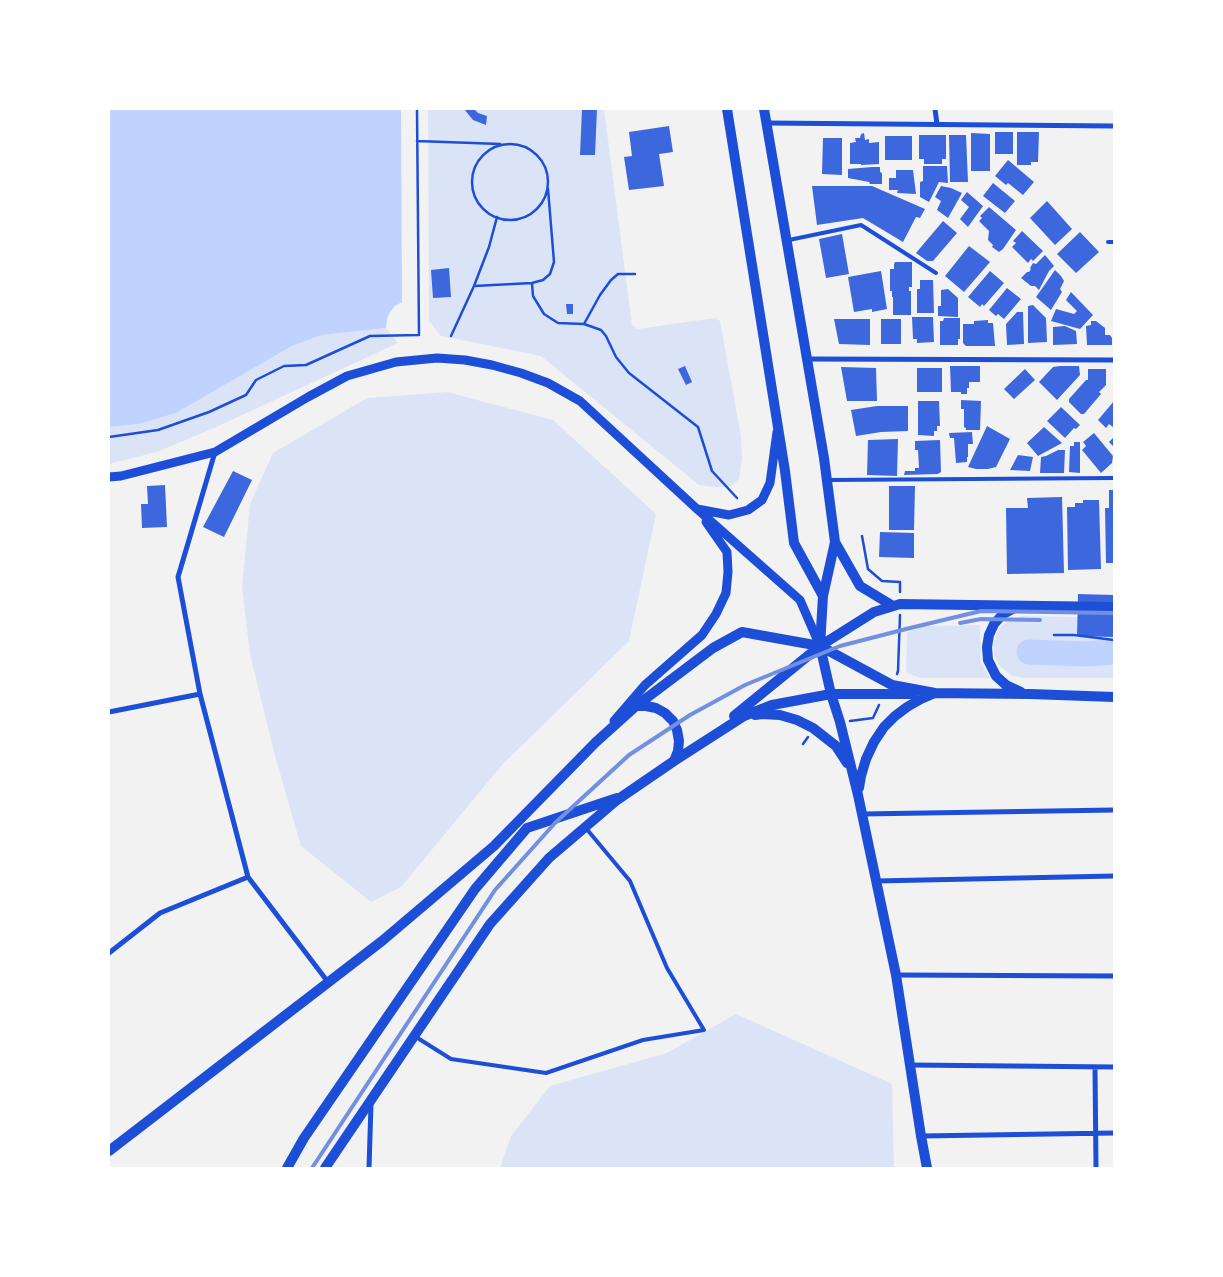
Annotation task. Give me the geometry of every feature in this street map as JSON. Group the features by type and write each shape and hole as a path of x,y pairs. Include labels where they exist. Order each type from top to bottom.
{"main road":[{"path":"727,109 785,471 794,543 824,596"},
{"path":"764,109 827,480 835,542 824,596 820,646 858,794 896,975 927,1168"},
{"path":"835,542 860,586 893,606"},
{"path":"699,744 820,646 874,612 900,604 1114,607"},
{"path":"1019,606 1008,611 994,624 988,641 987,653 990,666 1001,681 1016,691 1030,694"},
{"path":"109,1151 382,941 494,846 596,742 636,706 713,648 742,632 820,646 892,685 936,693"},
{"path":"858,794 860,776 866,759 884,727 907,707 936,693"},
{"path":"325,1168 490,924 549,858 624,795 744,716 772,705 831,694 936,693 1114,697"},
{"path":"636,706 656,708 665,713 672,721 677,730 679,740 678,751 674,761"},
{"path":"744,716 780,715 797,720 813,728 836,746 852,771"},
{"path":"287,1168 304,1138 475,889 527,828 624,795"}],"street":[{"path":"935,109 938,124"},
{"path":"766,123 1114,126"},
{"path":"109,477 121,476 215,452 308,396 347,376 396,362 437,358 465,360 521,373 548,383 580,401 697,509 800,600 820,646"},
{"path":"807,359 1114,360"},
{"path":"697,509 729,515 748,510 762,500 770,483 778,427"},
{"path":"215,452 178,577 200,694 248,877 328,982"},
{"path":"596,742 645,685 702,635 716,614 726,593 727,552 697,509"},
{"path":"109,712 200,694"},
{"path":"862,814 1114,810"},
{"path":"876,882 1114,876"},
{"path":"109,953 160,913 248,877"},
{"path":"896,975 1114,976"},
{"path":"910,1065 1114,1067"},
{"path":"1095,1067 1096,1168"},
{"path":"369,1168 371,1099"},
{"path":"921,1136 1114,1133"}],"lane":[{"path":"786,240 861,226 936,273"},
{"path":"1108,242 1114,242"},
{"path":"827,480 1114,478"},
{"path":"414,1035 451,1059 546,1073 643,1040 704,1030 667,968 630,881 585,827"}],"path":[{"path":"109,437 158,430 209,412 246,395 256,380 284,366 306,365 370,336 419,335 416,109"},
{"path":"417,141 515,144 532,151 543,164 548,180 554,262 550,274 543,280 532,283 474,286"},
{"path":"504,144 481,157 476,166 473,186 478,201 484,209 497,218 506,220 524,217 539,206 547,190 548,180"},
{"path":"451,336 474,286 489,247 497,218"},
{"path":"584,324 600,295 611,280 618,274 635,274"},
{"path":"532,283 533,296 544,314 558,323 584,324 601,330 616,357 629,374 698,426 712,471 736,498"},
{"path":"862,536 868,569 882,581 900,582"},
{"path":"1054,635 1114,640"}],"shaded area":[{"path":"428,109 604,109 632,325 638,329 715,318 720,321 741,436 742,458 739,479 730,487 699,485 541,356 441,336 429,321"},
{"path":"386,328 398,343 214,428 157,452 109,464 109,427 139,424 176,413 292,346 322,335"},
{"path":"447,392 553,420 656,514 629,641 502,765 401,887 371,902 301,846 275,756 250,654 242,587 250,504 273,453 367,398"},
{"path":"1022,616 1114,618 1114,678 1024,678 1013,676 1007,672 999,665 993,646 1001,626 1010,620"},
{"path":"980,625 981,663 990,678 920,678 906,672 907,632 924,626"},
{"path":"736,1014 892,1084 894,1168 500,1168 511,1136 550,1086 667,1053"}],"water":[{"path":"109,109 401,109 402,302 390,312 386,328 322,335 292,346 176,413 139,424 109,427"}],"building":[{"path":"464,109 474,109 478,113 487,116 486,125 473,120"},
{"path":"582,109 597,109 595,155 580,155"},
{"path":"669,126 673,152 659,154 664,186 629,190 624,157 632,156 629,132"},
{"path":"995,132 1013,132 1013,154 995,154"},
{"path":"1017,132 1039,132 1038,162 1031,162 1031,165 1017,165"},
{"path":"864,133 865,140 869,139 869,143 879,142 879,164 850,164 850,143 856,142 855,138 860,138 861,134"},
{"path":"971,133 990,134 990,171 971,171"},
{"path":"919,135 946,135 946,159 942,159 942,164 924,164 924,159 919,159"},
{"path":"949,135 966,135 968,182 950,182"},
{"path":"885,136 912,136 912,160 885,160"},
{"path":"823,138 842,138 842,175 822,174"},
{"path":"1008,160 1034,182 1023,195 1008,183 1006,185 995,176"},
{"path":"923,166 947,166 948,183 939,182 929,202 920,197"},
{"path":"880,167 882,184 870,184 869,182 848,178 848,169"},
{"path":"896,170 913,170 916,194 897,193 898,190 889,190 889,178 896,178"},
{"path":"993,183 1015,201 1005,213 983,196"},
{"path":"812,186 872,186 925,209 920,218 916,217 903,242 863,218 817,225"},
{"path":"941,186 962,193 948,218 937,210 941,201 935,197"},
{"path":"967,192 983,206 968,227 960,219 969,207 961,200"},
{"path":"1047,201 1072,229 1055,245 1030,218"},
{"path":"989,207 1016,230 999,252 992,247 993,245 988,240 989,231 979,221 982,218 980,216"},
{"path":"943,221 957,233 933,261 927,261 916,253"},
{"path":"1022,231 1043,251 1033,261 1031,259 1028,263 1012,247 1016,243 1013,241"},
{"path":"1080,232 1099,252 1076,273 1057,254"},
{"path":"842,234 849,274 826,278 819,239"},
{"path":"969,246 990,262 964,292 945,276"},
{"path":"1045,255 1054,266 1049,271 1039,290 1021,278 1029,272 1033,263 1036,264"},
{"path":"895,262 912,262 912,287 909,287 909,291 911,291 911,315 893,315 890,269 894,269"},
{"path":"449,268 451,297 433,298 431,270"},
{"path":"1055,270 1064,281 1060,289 1062,292 1051,310 1036,297"},
{"path":"881,271 887,309 872,312 872,309 854,312 848,277"},
{"path":"990,271 1004,283 984,306 982,304 980,307 968,297"},
{"path":"920,280 933,280 934,313 917,313 917,289 920,289"},
{"path":"1007,288 1021,299 1004,319 998,314 996,316 989,310"},
{"path":"948,289 958,298 958,317 938,316 938,306 941,306 941,290"},
{"path":"1071,292 1093,315 1080,329 1051,321 1056,309 1074,314 1077,311 1066,300"},
{"path":"566,304 573,304 573,314 567,314"},
{"path":"1033,305 1046,318 1047,342 1028,343 1028,306"},
{"path":"1017,312 1023,312 1024,344 1007,345 1006,324"},
{"path":"912,317 933,317 934,342 917,343 917,339 913,339"},
{"path":"944,318 960,318 960,339 958,339 958,345 940,345 940,321 943,321"},
{"path":"834,319 870,319 870,345 839,344"},
{"path":"881,319 901,319 901,344 881,344"},
{"path":"988,320 988,323 993,323 995,346 966,346 963,343 963,324 974,324 974,321"},
{"path":"1091,321 1096,321 1105,328 1105,335 1110,335 1112,338 1112,345 1087,345 1086,326 1091,325"},
{"path":"1065,326 1076,331 1077,344 1053,345 1053,327"},
{"path":"685,366 692,382 686,385 678,369"},
{"path":"950,366 980,366 980,382 969,382 967,394 951,392"},
{"path":"1079,366 1080,375 1057,400 1039,382 1053,367"},
{"path":"841,367 876,368 877,401 847,401"},
{"path":"917,368 942,368 942,392 917,392"},
{"path":"1025,369 1035,380 1014,399 1004,389"},
{"path":"1088,369 1106,369 1106,385 1084,414 1081,414 1069,402 1069,399 1088,380"},
{"path":"961,400 981,401 980,430 966,430 964,427 964,409 961,409"},
{"path":"918,401 939,401 940,426 937,426 937,431 934,431 934,436 918,435"},
{"path":"1114,401 1114,425 1113,427 1109,424 1106,428 1098,420"},
{"path":"877,406 908,406 908,431 881,432 856,436 851,410"},
{"path":"1061,407 1080,425 1076,429 1074,428 1065,438 1047,421"},
{"path":"987,426 1010,439 996,467 976,469 968,467"},
{"path":"1044,427 1062,443 1038,456 1027,443"},
{"path":"972,432 973,444 968,444 967,462 956,463 954,438 950,438 949,433"},
{"path":"1094,433 1113,456 1112,463 1101,473 1082,450 1086,446 1083,442"},
{"path":"1114,437 1114,447 1109,442"},
{"path":"898,439 897,476 867,475 868,440"},
{"path":"940,440 941,472 938,474 904,475 905,471 915,471 915,468 919,468 918,450 915,450 915,441"},
{"path":"1074,442 1080,442 1080,473 1069,472 1070,446 1074,446"},
{"path":"1058,450 1065,450 1064,473 1040,473 1041,457"},
{"path":"1018,455 1033,457 1030,471 1010,470"},
{"path":"233,471 252,480 224,537 203,527"},
{"path":"165,485 167,527 142,528 141,504 148,504 147,486"},
{"path":"889,486 915,486 914,530 889,530"},
{"path":"1109,490 1114,490 1114,563 1106,563 1105,508 1109,508"},
{"path":"1062,497 1064,573 1007,574 1006,508 1028,508 1027,498"},
{"path":"1083,500 1099,500 1101,569 1068,570 1067,507 1075,507 1075,503 1083,503"},
{"path":"880,532 914,533 914,558 879,557"},
{"path":"1078,594 1114,595 1114,637 1077,636"}],"waterway":[{"path":"1029,652 1086,654 1114,652"}],"railway":[{"path":"312,1168 495,890 555,823 629,755 690,715 745,685 840,646 981,611 1114,613"},
{"path":"960,623 981,619 1040,620"}]}
